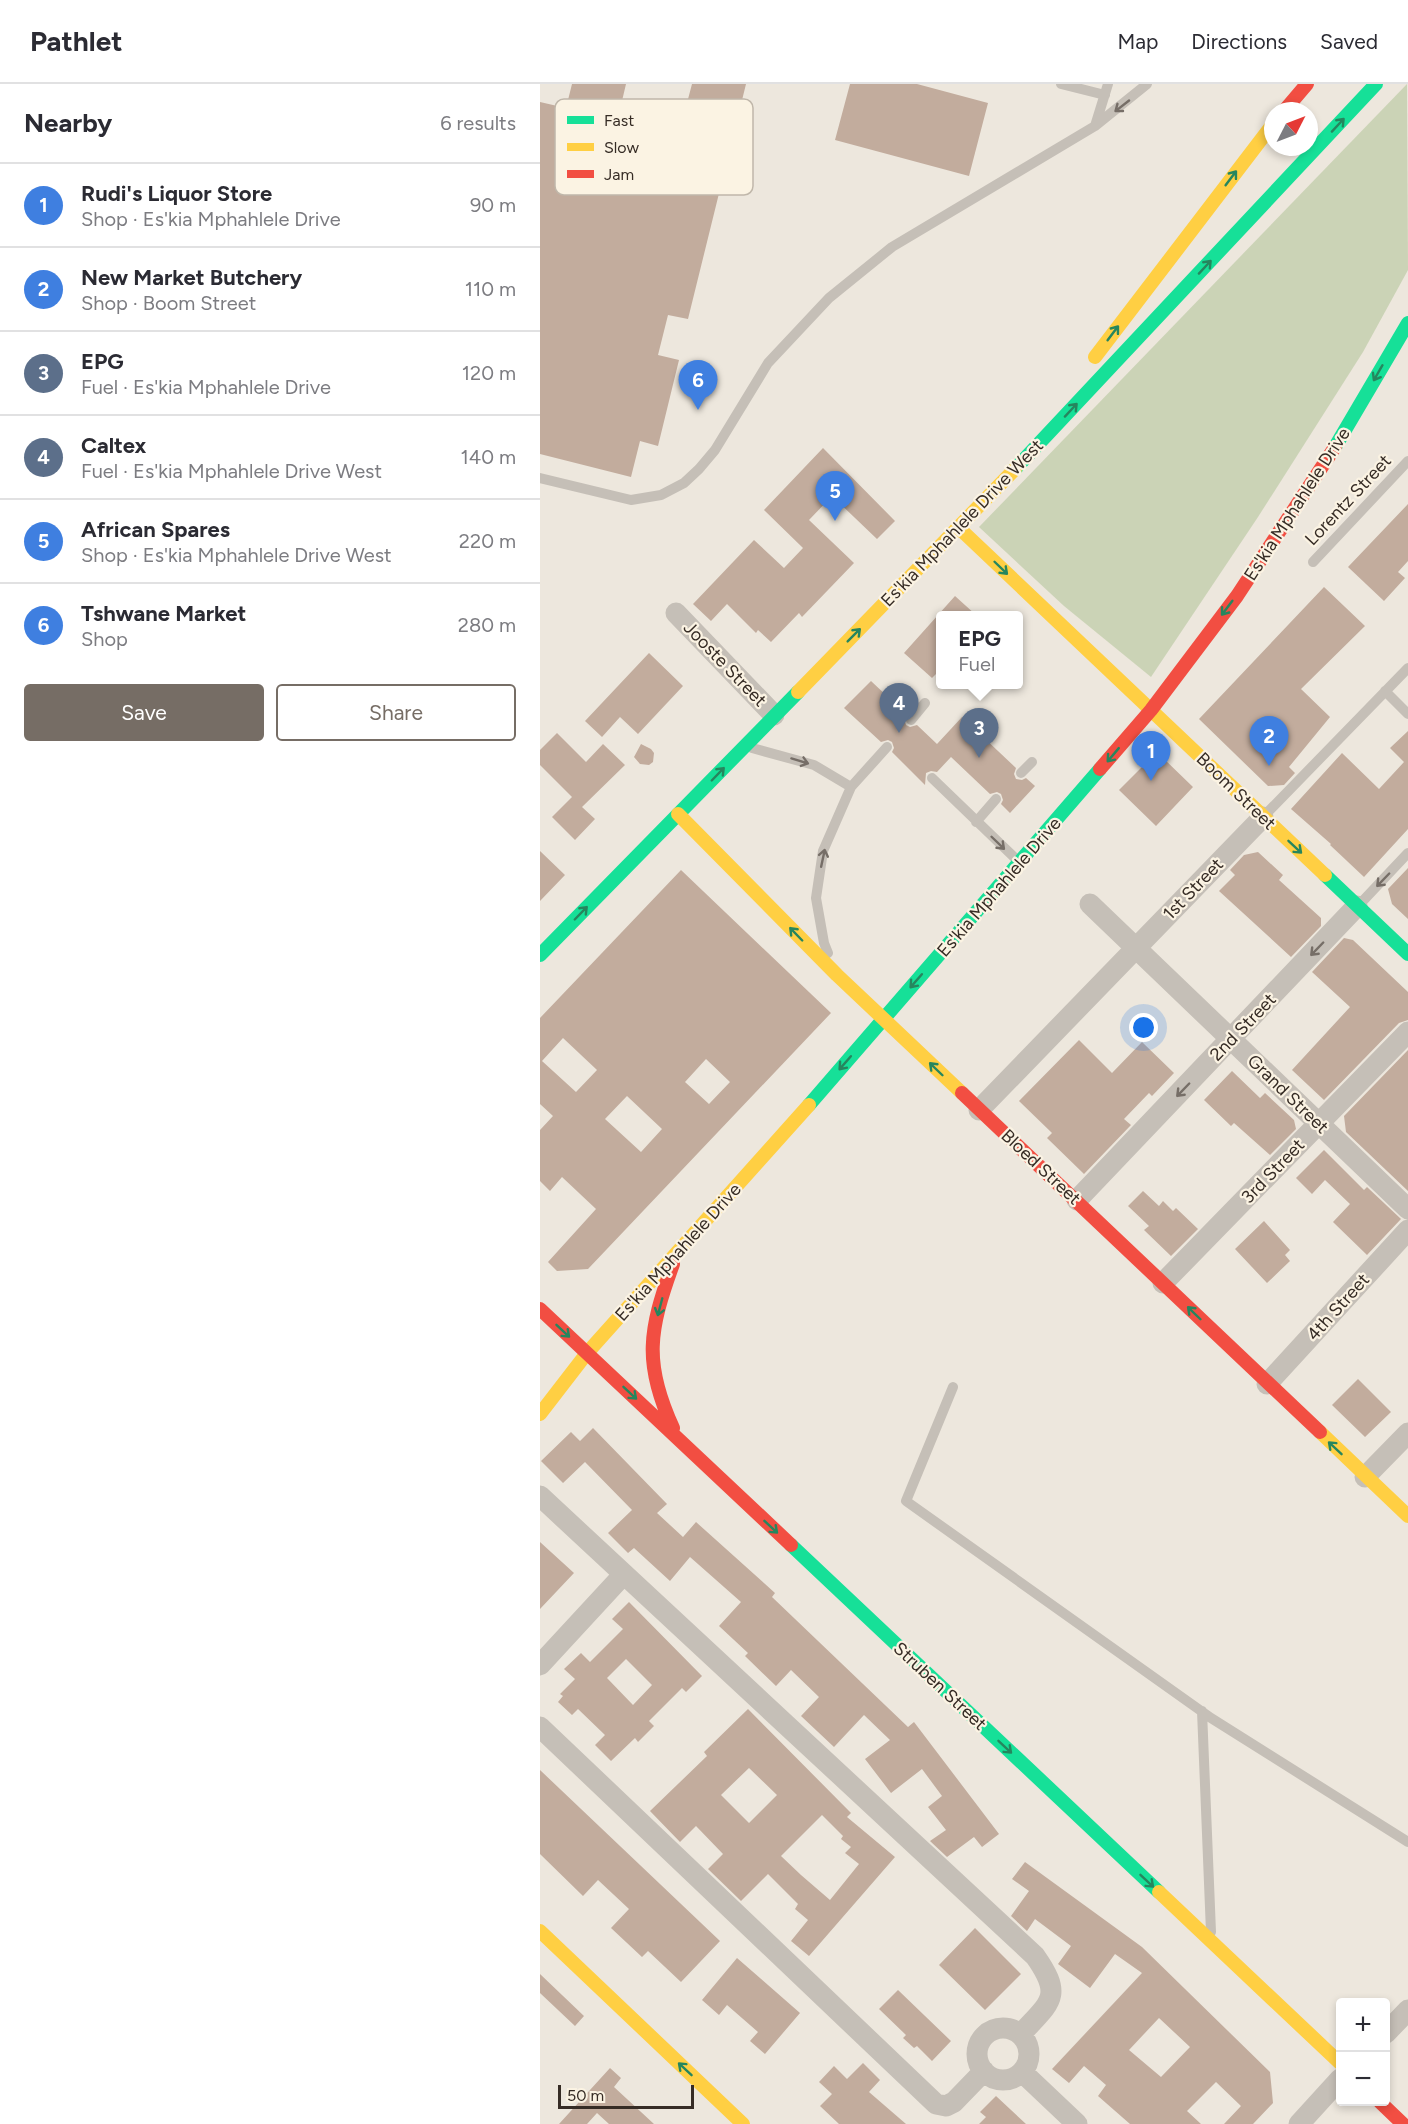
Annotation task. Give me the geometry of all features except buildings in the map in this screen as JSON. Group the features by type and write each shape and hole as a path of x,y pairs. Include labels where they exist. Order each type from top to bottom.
{"main road":[{"path":"1292,102 1307,84"},
{"name":"Es'kia Mphahlele Drive West","path":"540,955 989,497 1376,84"},
{"path":"1089,366 1264,136"},
{"name":"Es'kia Mphahlele Drive","path":"540,1414 587,1353 1020,863 1150,710 1237,596 1332,453 1408,323"},
{"path":"989,497 1074,385"},
{"name":"Boom Street","path":"959,528 1408,954"},
{"name":"Bloed Street","path":"678,813 837,975 1408,1516"},
{"path":"678,1251 662,1299 652,1348 658,1393 678,1438"},
{"name":"Struben Street","path":"540,1309 1336,2058"},
{"path":"540,1931 743,2124"},
{"path":"1384,2106 1403,2124"}],"street":[{"name":"Jooste Street","path":"676,613 774,715"},
{"name":"1st Street","path":"979,1110 1263,817"},
{"name":"Grand Street","path":"1090,904 1408,1209"},
{"name":"2nd Street","path":"1077,1200 1357,906"},
{"name":"3rd Street","path":"1163,1283 1408,1032"},
{"name":"4th Street","path":"1267,1384 1408,1230"},
{"path":"1365,1477 1408,1432"},
{"path":"540,1496 1035,1956 1049,1975 1052,1994 1048,2004 1021,2034"},
{"path":"540,1665 624,1574"},
{"path":"540,1727 936,2104 946,2106 954,2102 984,2071"},
{"path":"1390,2029 1408,2010"},
{"path":"1005,2027 1014,2029 1027,2041 1029,2058 1022,2072 1015,2077 999,2079 984,2071 977,2055 982,2038 988,2032 1005,2027"},
{"path":"1022,2072 1077,2124"},
{"path":"1299,2124 1336,2084"}],"lane":[{"path":"1061,84 1106,89 1095,126"},
{"path":"540,478 632,500 661,495 684,483 716,450 768,363 829,298 892,246 1095,126 1147,84"},
{"name":"Lorentz Street","path":"1313,562 1408,461"},
{"name":"1st Street","path":"1263,817 1408,668"},
{"path":"1385,692 1408,714"},
{"path":"911,720 926,703"},
{"path":"744,747 814,765 851,787"},
{"path":"837,975 824,943 816,898 823,851 851,787 887,747"},
{"path":"1021,773 1032,762"},
{"path":"932,778 1020,863"},
{"path":"976,822 996,799"},
{"name":"2nd Street","path":"1357,906 1408,853"},
{"path":"953,1388 906,1501 1202,1711 1408,1842"},
{"path":"1202,1711 1211,1941"}],"green space":[{"path":"1407,84 1408,270 1363,352 1258,517 1151,677 1064,606 979,527"}],"traffic: fast":[{"path":"1015,469 1376,84"},
{"path":"1335,447 1408,323"},
{"path":"540,955 798,692"},
{"path":"809,1105 1100,769"},
{"path":"1325,875 1408,954"},
{"path":"791,1545 1159,1892"}],"traffic: slow":[{"path":"1095,357 1264,136"},
{"path":"798,692 1015,469"},
{"path":"959,528 1325,875"},
{"path":"678,814 837,975 962,1093"},
{"path":"540,1414 587,1353 809,1105"},
{"path":"1320,1432 1408,1516"},
{"path":"1159,1892 1336,2059"},
{"path":"540,1931 743,2124"}],"traffic: jam":[{"path":"1292,102 1307,84"},
{"path":"1100,769 1151,710 1237,596 1335,447"},
{"path":"962,1093 1320,1432"},
{"path":"673,1264 659,1308 653,1346 653,1365 657,1384 673,1428"},
{"path":"540,1309 791,1545"},
{"path":"1384,2106 1403,2124"}],"place":[{"name":"Tshwane Market","path":"698,410"},
{"name":"African Spares","path":"835,521"},
{"name":"Caltex","path":"899,733"},
{"name":"EPG","path":"979,758"},
{"name":"New Market Butchery","path":"1269,766"},
{"name":"Rudi's Liquor Store","path":"1151,781"}]}
